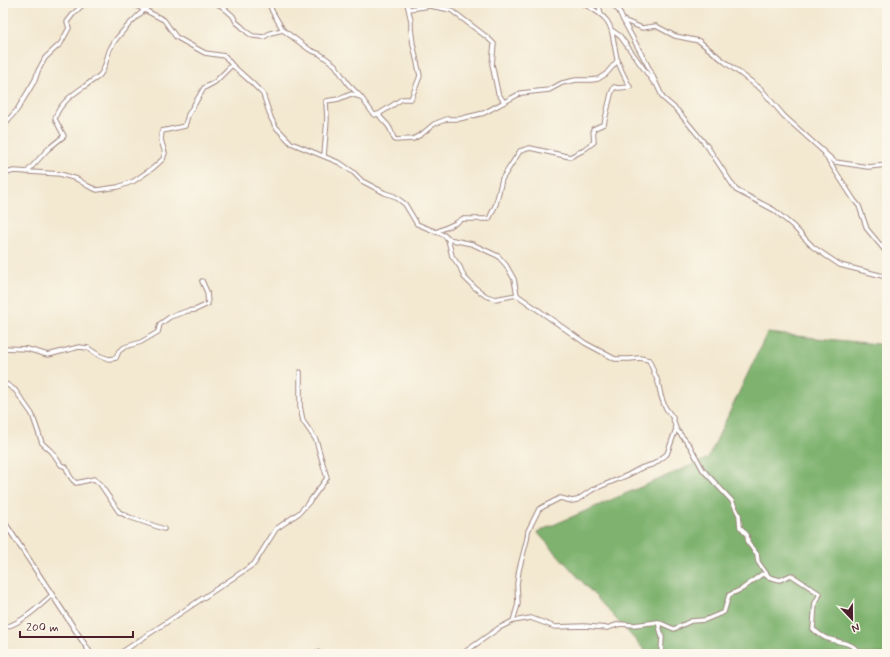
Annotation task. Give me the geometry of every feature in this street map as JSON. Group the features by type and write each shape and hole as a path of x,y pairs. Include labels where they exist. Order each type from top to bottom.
{"street":[{"path":"3,130 8,120 18,110 35,80 45,58 61,43 69,28 67,22 85,3"},
{"path":"130,3 164,20 176,36 205,53 225,56 232,65 263,94 275,126 291,143 340,163 353,172 362,181 394,196 405,204 417,224 444,235 448,239 472,244 498,256 506,265 514,279 517,295 584,343 615,359 640,358 649,360 658,382 665,407 672,418 676,429 690,446 703,470 732,501 739,515 740,527 747,535 748,543 757,554 758,562 769,577"},
{"path":"27,172 48,149 64,136 54,119 58,110 71,97 101,74 106,64 109,50 115,40 144,10 154,3"},
{"path":"216,3 223,7 233,16 236,22 253,36 264,37 270,33 283,30"},
{"path":"269,3 283,30 310,50 320,54 335,65 348,84 361,97 374,115 379,114 402,99 411,98 420,76 413,44 407,3"},
{"path":"436,232 462,219 489,218 496,204 502,179 520,151 530,148 570,157 582,151 594,142 593,129 604,124 614,87 630,87 618,60 612,31 608,22 601,14 583,3"},
{"path":"596,3 599,6 601,14"},
{"path":"611,3 623,20 648,66 663,98 677,110 707,146 736,190 774,210 793,226 813,247 840,264 887,277"},
{"path":"409,9 430,6 451,10 488,38 494,44 492,64 498,93 504,102"},
{"path":"623,20 642,28 656,26 675,36 699,41 761,89 784,116 835,162 868,167 887,165"},
{"path":"612,31 620,36 657,87"},
{"path":"379,114 381,120 390,128 395,140 413,139 434,124 447,119 459,119 484,113 521,93 549,90 576,80 592,80 598,78 606,74 618,60"},
{"path":"3,174 14,171 60,174 77,179 97,190 118,187 134,181 163,159 165,153 161,140 162,131 185,126 188,115 204,88 215,82 232,65"},
{"path":"324,156 327,119 326,100 339,99 351,94 361,97"},
{"path":"823,152 859,206 867,229 887,253"},
{"path":"448,239 452,256 460,267 464,277 474,287 486,296 496,299 517,295"},
{"path":"3,348 27,349 48,355 78,347 88,348 105,359 114,359 121,349 142,342 158,332 160,324 170,316 195,310 208,304 208,292 202,281"},
{"path":"119,654 254,564 276,529 299,513 327,478 316,440 303,421 300,406 300,372"},
{"path":"3,385 6,384 15,390 32,414 42,443 52,452 63,467 66,467 74,482 76,483 94,479 100,484 119,512 164,529"},
{"path":"513,621 518,604 517,584 519,570 528,531 539,509 560,498 572,501 578,500 592,490 641,468 654,464 666,454 676,429"},
{"path":"3,520 91,654"},
{"path":"462,654 513,621 531,618 555,627 584,626 607,628 620,624 634,625 658,622 674,629 691,621 705,620 724,612 729,595 742,589 762,574 780,580 791,575 820,594 815,603 813,629 828,639 844,642 857,649 860,654"},
{"path":"3,628 11,626 25,618 52,595"},
{"path":"658,622 662,637 661,654"},
{"path":"310,654 317,652 323,654 339,652 342,654"}],"green space":[{"path":"767,333 887,345 887,654 648,654 537,532 708,458"}]}
